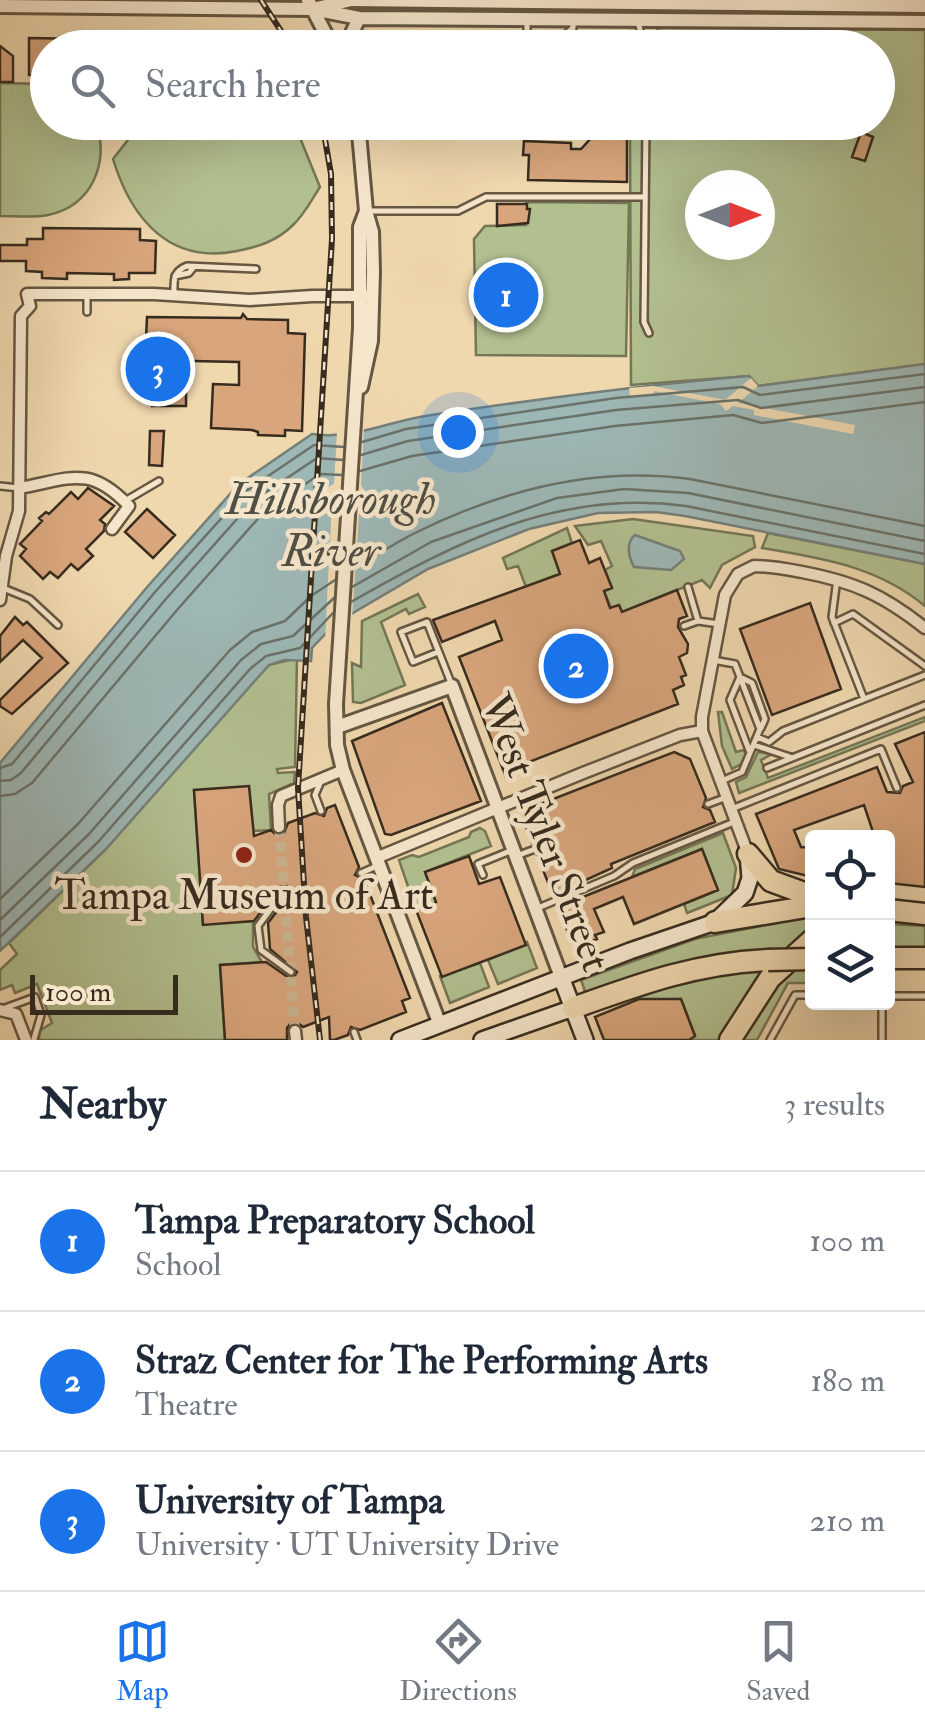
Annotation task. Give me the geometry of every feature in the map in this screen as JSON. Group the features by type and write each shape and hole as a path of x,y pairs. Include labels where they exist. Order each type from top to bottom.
{"highway":[{"path":"748,854 771,882 805,894"},
{"path":"715,922 805,907"},
{"path":"730,1040 770,978 805,946"},
{"path":"895,958 925,958"},
{"path":"573,1008 674,972 724,962 805,960"}],"main road":[{"path":"400,1040 443,1032 561,977 715,922 745,893 750,878 748,854"},
{"name":"West Tyler Street","path":"561,977 585,1040"},
{"path":"482,1040 573,1008"}],"street":[{"path":"0,6 310,4 351,0 925,6"},
{"path":"635,2 637,20"},
{"path":"310,4 359,18 925,22"},
{"path":"310,4 323,30"},
{"path":"353,30 359,18"},
{"path":"360,140 366,211 360,227 367,296 354,422 336,727 343,770 443,1032"},
{"path":"2,594 6,556 18,520 21,316 30,306 28,294 250,300 367,296"},
{"path":"18,488 66,478 93,479 108,485 130,506 112,529"},
{"path":"748,854 702,731 725,595 732,582 744,570 766,566 837,579 867,588 925,628"},
{"name":"West Tyler Street","path":"336,727 452,686 561,977"},
{"path":"377,862 583,773 702,731"},
{"path":"279,827 281,796 343,770"},
{"path":"0,1010 16,1014 26,1040"}],"lane":[{"path":"526,19 527,30"},
{"path":"570,30 572,19"},
{"path":"637,20 640,30"},
{"path":"646,140 644,322 649,334"},
{"path":"366,211 458,212 486,197 645,197"},
{"path":"174,296 174,276 178,270 256,269"},
{"path":"87,294 87,312"},
{"path":"125,501 159,482"},
{"path":"0,486 18,488"},
{"path":"837,579 834,622 864,699"},
{"path":"688,587 698,621"},
{"path":"2,594 30,600 58,625"},
{"path":"834,622 852,614 925,666"},
{"path":"684,626 698,621 720,624"},
{"path":"438,652 413,662 402,632 427,622 452,686"},
{"path":"712,660 735,664 760,729 742,772 721,782"},
{"path":"755,741 769,742 783,731 925,675"},
{"path":"740,677 730,700 750,753"},
{"path":"767,768 925,705"},
{"path":"755,741 793,758"},
{"path":"708,804 729,803 882,750 896,788"},
{"path":"315,796 323,778"},
{"path":"298,788 315,796 321,810"},
{"path":"536,909 614,876 632,863 736,822"},
{"path":"482,874 478,864 535,849"},
{"path":"362,872 377,862"},
{"path":"284,891 258,926 260,950 291,972"},
{"path":"770,1040 795,996 805,996"},
{"path":"895,996 925,996"},
{"path":"0,1010 35,997 42,1014 34,1039"},
{"path":"882,1010 882,1040"}],"green space":[{"path":"661,27 925,30 925,364 758,386 749,376 631,385 630,140 895,140 895,30 657,30"},
{"path":"0,83 30,84 30,140 100,140 99,167 86,192 63,210 42,216 0,216"},
{"path":"128,140 301,140 320,187 297,221 274,239 237,251 191,251 173,244 142,218 113,159"},
{"path":"526,202 629,203 626,356 476,355 474,239 485,226 526,225"},
{"path":"633,519 753,536 755,547 722,565 710,588 702,580 632,608 625,620 619,605 611,608 604,591 612,588 605,570 612,566 601,541 588,545 575,526"},
{"path":"567,528 572,543 552,551 558,566 582,565 526,587 518,566 507,569 503,558"},
{"path":"768,533 925,564 925,606 888,581 868,573 827,560 762,548"},
{"path":"418,594 425,607 409,614 406,609 381,622 405,685 361,703 353,702 352,663 361,667 362,621"},
{"path":"297,658 295,767 277,769 278,773 295,772 294,783 269,794 271,830 253,831 249,787 194,791 203,924 253,921 253,947 262,962 220,965 225,1040 39,1040 39,1031 52,1023 37,984 15,993 12,985 0,990 0,970 17,954 9,943 106,849 257,676 269,665"},
{"path":"718,712 722,712 736,752 744,750 746,755 732,769 722,746"},
{"path":"925,717 925,721 739,793 736,782 746,777 758,752 772,754 761,760 768,778"},
{"path":"480,828 491,846 425,872 436,902 416,910 399,860 412,855 419,857 469,837"},
{"path":"723,833 736,868 732,895 687,913 684,904 718,890 702,849 632,877 635,869"},
{"path":"805,917 805,943 723,1040 689,1040 695,1035 681,999 636,1000 632,992 769,951 676,965 587,997 581,980 695,939"},
{"path":"895,924 925,926 925,952 895,952"},
{"path":"527,942 537,968 498,984 488,960"},
{"path":"805,955 805,983 788,983 757,1040 736,1040 767,989"},
{"path":"480,963 489,987 450,1003 440,976"}],"water":[{"name":"Hillsborough River","path":"925,364 925,564 656,512 598,513 529,529 428,569 336,623 312,648 311,661 284,660 269,665 106,849 0,951 0,763 239,484 312,434 357,432 431,415 630,388 749,376 758,386"},
{"path":"635,535 680,551 684,559 671,570 634,567 629,546"}],"pier":[{"path":"751,378 758,386 738,403 855,425 853,434 754,415 754,410 733,406 726,411 720,404 654,391 654,395 630,397 629,388 653,386 725,400"},
{"path":"364,426 361,485 365,491 360,500 357,545 365,555 356,560 352,619 325,642 329,559 325,549 330,544 332,499 324,489 334,484 337,432"}],"building":[{"path":"0,46 13,56 13,82 0,82"},
{"path":"589,140 627,140 627,182 528,180 529,155 523,155 524,141 571,143 571,149 581,149"},
{"path":"858,140 872,140 865,161 852,157"},
{"path":"497,204 527,204 528,223 497,226"},
{"path":"43,228 140,229 140,240 156,241 155,273 129,273 129,279 114,280 114,274 67,273 67,279 42,278 42,272 26,271 26,261 0,261 0,245 27,245 27,239 43,239"},
{"path":"243,314 247,319 288,320 288,333 305,334 302,431 285,430 285,436 211,428 213,384 239,385 239,362 145,360 147,317 241,318"},
{"path":"152,378 186,378 186,406 152,406"},
{"path":"150,431 164,431 162,466 149,465"},
{"path":"88,488 114,506 100,520 105,524 104,531 86,549 93,556 78,570 71,564 58,578 50,572 43,579 20,556 26,549 20,544 46,512 49,514 71,492 78,499"},
{"path":"147,509 175,535 153,558 125,532"},
{"path":"580,540 589,563 600,558 612,588 604,591 610,608 619,605 622,612 677,590 687,616 679,619 678,627 688,644 687,653 679,657 686,675 681,677 684,685 673,690 678,704 511,769 513,774 506,777 459,657 502,640 495,621 442,642 433,620 560,574 552,551"},
{"path":"810,603 841,689 772,715 740,629"},
{"path":"15,617 23,625 27,622 68,663 12,714 0,706 0,700 42,658 23,640 0,662 0,636"},
{"path":"442,703 481,801 385,834 352,741"},
{"path":"925,732 925,887 895,884 895,830 872,830 864,805 794,830 801,847 805,847 805,875 779,869 756,814 877,767 887,792 900,793 903,786 913,782 895,744"},
{"path":"674,752 690,759 706,798 703,807 710,810 715,822 611,864 612,868 553,895 537,855 540,846 532,843 527,830 526,815 530,808"},
{"path":"249,786 254,836 271,830 283,835 288,823 315,813 324,816 327,808 335,805 359,867 355,875 364,879 410,998 402,1001 406,1012 360,1030 351,1027 348,1035 334,1040 330,1040 329,1017 303,1027 291,1023 287,1040 225,1040 220,965 266,962 289,978 297,972 270,949 268,923 290,894 287,886 279,887 254,921 203,925 194,790"},
{"path":"702,849 718,890 634,924 623,897 594,909 604,932 595,935 597,939 580,946 574,933 569,935 558,907"},
{"path":"469,856 479,884 500,877 526,945 442,977 416,910 436,902 425,872"},
{"path":"639,999 681,999 695,1036 689,1040 604,1040 595,1017"}],"tunnel":[{"path":"279,827 295,1031"}],"railway":[{"path":"261,0 280,30"},
{"path":"320,1040 306,917 298,788 332,239 331,174 325,140"}],"place":[{"name":"Tampa Preparatory School","path":"506,295"},
{"name":"University of Tampa","path":"158,369"},
{"name":"Straz Center for The Performing Arts","path":"576,666"},
{"name":"Tampa Museum of Art","path":"244,855"}]}
